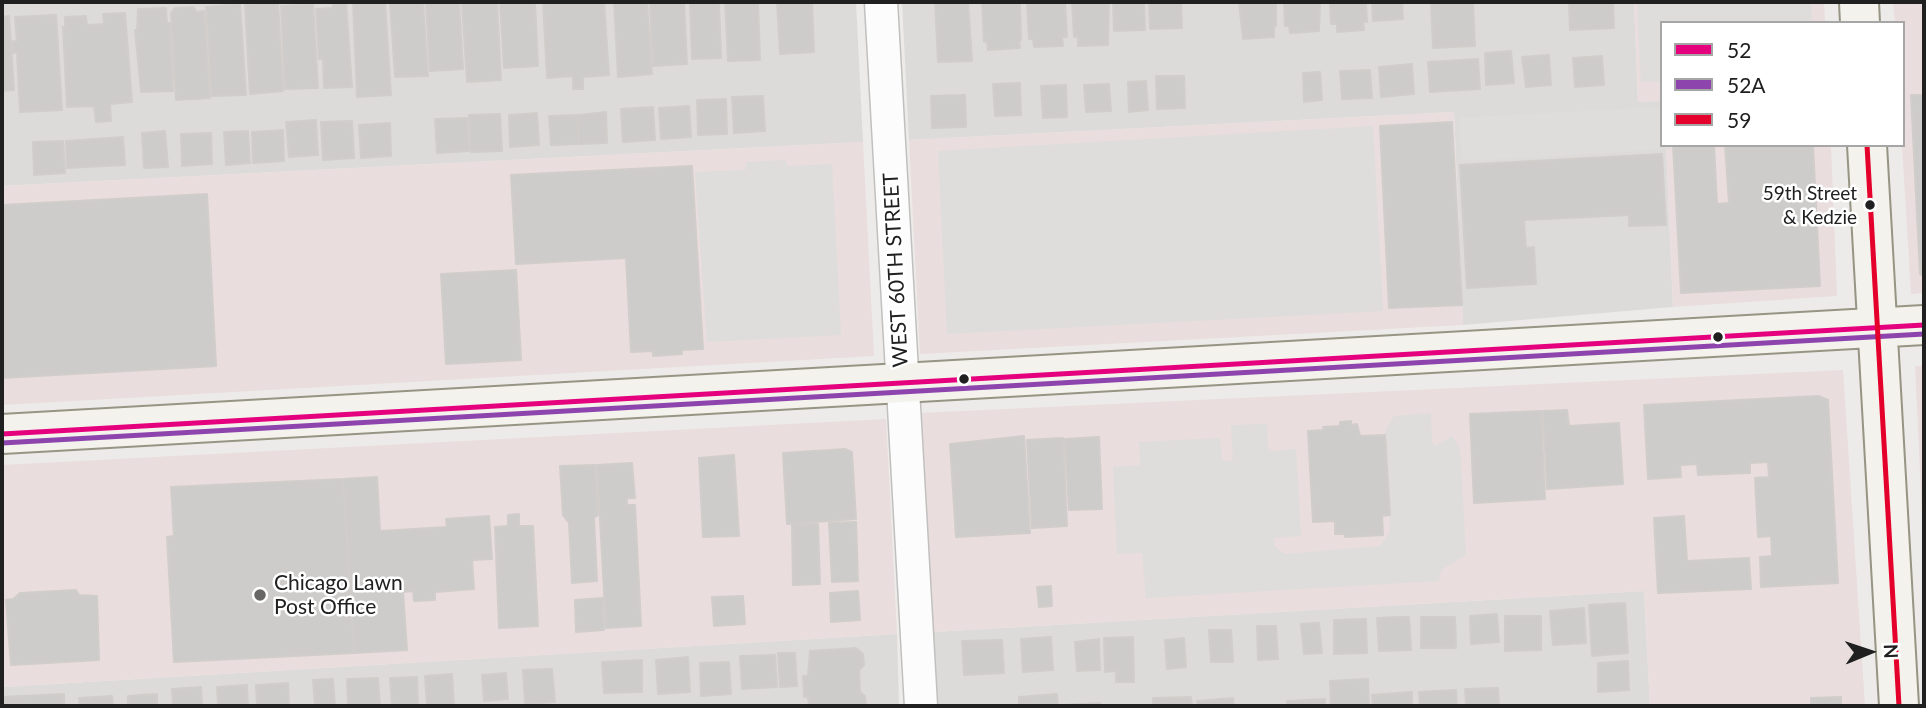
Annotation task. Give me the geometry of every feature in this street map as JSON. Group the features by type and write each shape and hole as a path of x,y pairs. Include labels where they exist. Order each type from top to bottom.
{"main road":[{"path":"1859,2 1860,21"},
{"path":"1867,147 1899,706"},
{"path":"2,434 1924,325"}],"street":[{"name":"WEST 60TH STREET","path":"881,2 921,706"}],"shaded area":[{"path":"2,2 856,2 863,142 2,186"},
{"path":"902,2 1634,2 1638,102 1660,101 1660,147 1666,147 1673,307 1463,325 1454,112 909,140"},
{"path":"1634,2 1824,2 1825,21 1660,21 1660,101 1638,102"},
{"path":"1637,2 1811,2 1812,21 1660,21 1660,81 1641,82"},
{"path":"1893,2 1924,2 1924,293 1911,294 1902,147 1905,147 1905,21 1895,21"},
{"path":"1660,107 1660,147 1671,149 1462,161 1459,118"},
{"path":"1454,112 1463,325 920,354 909,140"},
{"path":"1373,126 1383,311 947,334 938,151"},
{"path":"863,142 874,356 2,405 2,186"},
{"path":"1666,147 1831,147 1837,296 1673,307"},
{"path":"785,160 788,166 832,164 841,335 707,342 695,172 745,170 747,162"},
{"path":"1915,366 1924,366 1924,601 1923,536"},
{"path":"1843,370 1865,706 1650,706 1644,591 932,632 919,413"},
{"path":"1431,413 1432,442 1436,446 1452,436 1460,448 1466,555 1444,568 1439,581 1146,598 1142,553 1117,554 1113,467 1140,465 1139,442 1220,438 1222,458 1230,461 1233,458 1231,425 1267,424 1268,447 1272,451 1296,449 1301,536 1274,538 1274,546 1285,554 1380,546 1390,532 1385,431 1394,416"},
{"path":"886,419 897,634 2,687 2,465"},
{"path":"1644,591 1650,706 937,706 932,632"},
{"path":"897,634 899,706 2,706 2,687"}],"building":[{"path":"278,2 283,91 250,94 245,5"},
{"path":"333,2 346,2 352,87 324,88 316,9 333,8"},
{"path":"353,2 385,2 391,95 357,97"},
{"path":"390,2 423,2 428,76 395,77"},
{"path":"426,2 459,2 463,69 430,71"},
{"path":"462,2 497,2 501,80 467,82"},
{"path":"500,2 535,2 538,66 504,68"},
{"path":"543,2 604,2 609,75 583,77 583,89 573,89 573,76 547,78"},
{"path":"614,2 647,2 652,74 618,77"},
{"path":"650,2 684,2 687,64 653,66"},
{"path":"690,2 719,2 721,58 692,59"},
{"path":"725,2 758,2 760,60 728,61"},
{"path":"777,2 812,2 814,52 780,54"},
{"path":"935,2 968,2 972,61 938,62"},
{"path":"982,2 1020,2 1020,48 988,50 987,42 984,42"},
{"path":"1027,2 1065,2 1067,37 1062,37 1063,46 1034,47 1033,39 1029,39"},
{"path":"1072,2 1109,2 1108,45 1078,46 1078,37 1074,37"},
{"path":"1113,2 1144,2 1145,30 1114,31"},
{"path":"1149,2 1181,2 1182,28 1150,29"},
{"path":"1239,2 1276,2 1274,37 1243,39"},
{"path":"1284,2 1320,2 1319,31 1290,33 1289,26 1285,26"},
{"path":"1330,2 1366,2 1367,22 1363,22 1364,30 1337,32 1337,24 1331,24"},
{"path":"1372,2 1402,2 1403,19 1373,21"},
{"path":"1431,2 1473,2 1475,46 1433,48"},
{"path":"1569,2 1613,2 1614,28 1570,30"},
{"path":"240,4 246,95 212,96 206,7"},
{"path":"313,4 318,88 285,89 281,6"},
{"path":"193,7 197,12 204,11 210,98 176,100 171,13 175,8"},
{"path":"166,8 167,23 170,23 173,91 141,92 135,30 138,9"},
{"path":"125,13 132,102 110,104 111,121 96,122 94,106 67,107 63,27 65,17 86,16 87,25 104,24 103,14"},
{"path":"56,15 62,110 20,112 17,52 13,53 13,41 17,42 15,17"},
{"path":"9,16 14,90 2,91 2,17"},
{"path":"1511,51 1514,83 1486,85 1485,53"},
{"path":"1549,55 1551,85 1526,87 1522,57"},
{"path":"1602,56 1604,85 1575,87 1573,58"},
{"path":"1478,59 1480,89 1430,92 1428,62"},
{"path":"1412,64 1414,94 1381,97 1379,67"},
{"path":"1370,70 1372,98 1342,99 1340,71"},
{"path":"1320,72 1322,100 1304,102 1303,73"},
{"path":"1156,76 1184,76 1185,108 1157,109"},
{"path":"1146,81 1148,110 1129,112 1128,82"},
{"path":"1020,83 1021,115 995,116 993,84"},
{"path":"1109,84 1111,111 1086,112 1084,85"},
{"path":"1066,85 1067,117 1043,118 1041,86"},
{"path":"965,95 966,127 932,128 931,96"},
{"path":"1911,95 1924,95 1924,276 1920,274"},
{"path":"763,96 765,131 734,133 732,97"},
{"path":"726,99 727,134 698,135 697,100"},
{"path":"689,106 691,137 661,139 659,108"},
{"path":"653,107 655,140 623,142 621,109"},
{"path":"606,112 607,143 579,144 578,115"},
{"path":"537,113 539,145 510,147 509,115"},
{"path":"500,114 502,151 471,152 469,115"},
{"path":"577,115 578,144 551,145 549,116"},
{"path":"467,118 469,151 437,153 435,119"},
{"path":"316,120 318,155 289,157 286,122"},
{"path":"352,121 354,158 323,160 321,122"},
{"path":"1452,122 1462,305 1389,308 1380,126"},
{"path":"390,123 391,156 361,158 359,125"},
{"path":"283,130 284,161 253,163 252,132"},
{"path":"165,131 168,167 144,168 142,133"},
{"path":"248,131 250,163 226,165 224,132"},
{"path":"211,133 212,164 182,166 181,134"},
{"path":"123,137 125,165 67,168 66,141"},
{"path":"63,141 65,173 34,175 33,142"},
{"path":"1673,147 1714,147 1717,204 1729,203 1725,147 1813,147 1820,286 1681,293"},
{"path":"1662,154 1666,225 1629,226 1629,215 1524,220 1526,248 1534,247 1536,284 1467,288 1460,165"},
{"path":"692,166 703,349 653,356 653,351 631,352 626,258 516,264 511,175"},
{"path":"207,194 216,366 2,378 2,205"},
{"path":"516,270 521,360 446,364 441,274"},
{"path":"1818,396 1828,400 1838,583 1761,587 1760,557 1772,556 1771,536 1758,537 1755,478 1769,477 1768,462 1750,463 1750,473 1698,475 1697,464 1680,465 1681,477 1648,479 1644,405"},
{"path":"1567,410 1569,426 1619,423 1623,484 1547,489 1543,411"},
{"path":"1541,411 1545,499 1474,503 1470,414"},
{"path":"1351,421 1351,425 1357,424 1360,436 1385,435 1390,515 1382,516 1383,535 1345,537 1345,534 1335,534 1335,521 1313,522 1308,431 1324,430 1323,427 1340,426 1340,422"},
{"path":"1024,436 1030,533 956,537 950,444"},
{"path":"1099,437 1102,509 1069,510 1065,439"},
{"path":"1063,438 1067,526 1032,528 1027,440"},
{"path":"845,449 852,452 856,519 787,524 783,453"},
{"path":"734,455 739,536 703,537 699,458"},
{"path":"632,463 635,498 627,498 627,505 635,505 641,626 606,628 597,465"},
{"path":"595,465 598,515 594,518 597,581 572,583 569,523 563,515 560,466"},
{"path":"377,477 380,531 447,527 446,519 489,516 492,559 472,560 474,589 435,592 435,600 414,601 413,591 403,592 407,650 354,653 343,479"},
{"name":"Chicago Lawn Post Office","path":"343,479 354,653 174,662 167,537 174,536 171,487"},
{"path":"519,514 519,526 533,526 538,626 499,628 495,527 508,526 508,515"},
{"path":"1684,516 1687,561 1749,558 1751,589 1658,593 1654,518"},
{"path":"856,522 858,581 832,582 829,523"},
{"path":"818,524 820,584 793,585 792,525"},
{"path":"1051,586 1052,606 1039,607 1037,587"},
{"path":"76,590 79,595 97,596 99,660 11,665 6,600 13,599 20,593"},
{"path":"858,591 860,620 831,622 830,593"},
{"path":"743,596 745,624 714,626 712,597"},
{"path":"603,598 604,630 576,632 575,600"},
{"path":"1625,603 1628,653 1592,656 1589,605"},
{"path":"1584,608 1586,643 1553,645 1550,611"},
{"path":"1497,614 1499,642 1471,644 1470,616"},
{"path":"1505,616 1541,616 1541,650 1505,651"},
{"path":"1409,617 1411,650 1379,651 1377,618"},
{"path":"1421,617 1455,617 1456,648 1421,648"},
{"path":"1366,619 1367,653 1334,654 1334,620"},
{"path":"1319,623 1322,653 1304,654 1301,624"},
{"path":"1257,626 1276,626 1278,659 1258,660"},
{"path":"1209,630 1231,630 1233,662 1211,662"},
{"path":"1051,637 1053,670 1023,672 1021,639"},
{"path":"1133,637 1134,682 1116,682 1116,671 1105,672 1104,638"},
{"path":"1184,638 1186,667 1167,669 1165,640"},
{"path":"1099,639 1100,670 1077,671 1075,642"},
{"path":"1002,640 1004,673 964,675 962,641"},
{"path":"856,648 863,654 864,665 859,670 860,692 865,696 866,706 809,706 808,697 804,697 803,676 808,676 810,651"},
{"path":"778,653 795,653 797,686 780,687"},
{"path":"775,655 777,687 742,689 740,656"},
{"path":"688,657 690,692 658,694 656,660"},
{"path":"642,660 642,692 604,693 602,662"},
{"path":"1628,661 1629,690 1598,692 1598,663"},
{"path":"729,662 731,694 701,696 700,663"},
{"path":"552,669 555,702 525,704 523,670"},
{"path":"506,673 508,699 484,701 482,675"},
{"path":"452,674 454,706 427,706 425,676"},
{"path":"417,677 418,706 392,706 390,678"},
{"path":"378,678 380,706 348,706 347,679"},
{"path":"333,679 335,706 315,706 313,680"},
{"path":"1368,679 1369,706 1331,706 1330,681"},
{"path":"288,683 289,706 257,706 256,685"},
{"path":"247,685 248,706 218,706 217,687"},
{"path":"201,687 202,706 173,706 172,689"},
{"path":"1498,688 1499,706 1466,706 1465,689"},
{"path":"1456,690 1457,706 1420,706 1419,692"},
{"path":"1412,692 1412,706 1373,706 1372,695"},
{"path":"64,694 64,706 2,706 2,697"},
{"path":"157,694 157,706 128,706 128,696"},
{"path":"1057,694 1058,706 1019,706 1019,697"},
{"path":"112,696 113,706 80,706 79,698"},
{"path":"1191,697 1192,706 1153,706 1153,698"},
{"path":"1841,697 1841,706 1811,706 1811,698"},
{"path":"1233,698 1234,706 1198,706 1197,701"},
{"path":"1325,699 1325,706 1287,706 1287,701"},
{"path":"1100,703 1100,706 1062,705"}],"transit line":[{"name":"59","path":"1867,147 1899,706"},
{"name":"52","path":"2,434 1924,325"},
{"name":"52A","path":"2,443 1924,334"}],"place":[{"name":"59th Street & Kedzie","path":"1870,205"},
{"name":"Chicago Lawn Post Office","path":"260,595"}]}
